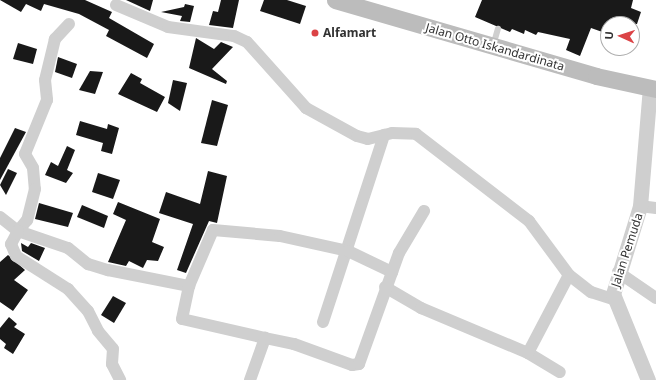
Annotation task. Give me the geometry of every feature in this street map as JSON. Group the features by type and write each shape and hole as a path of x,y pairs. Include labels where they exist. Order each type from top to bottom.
{"main road":[{"name":"Jalan Otto Iskandardinata","path":"335,0 493,47 653,89"}],"street":[{"path":"116,5 168,27 247,42 306,108 364,138 384,135 416,134 449,157 529,221 569,275 591,292 613,299"},
{"path":"69,24 55,39 45,80 47,100 25,154 33,168 34,189 29,215 18,231 12,244 16,256 68,289 84,306 113,349 112,364 120,380"},
{"name":"Jalan Pemuda","path":"648,380 613,299 618,272 640,206 653,89"},
{"path":"323,322 348,252 384,135"},
{"path":"640,206 656,208"},
{"path":"392,272 348,252 280,236 215,229 189,286 183,320 294,344 357,366 385,287 424,211"},
{"path":"0,217 18,231 68,248 88,264 108,270 189,286"},
{"path":"618,272 656,298"},
{"path":"528,354 569,275"},
{"path":"385,287 421,308 528,354 560,372"},
{"path":"250,380 265,338"}],"lane":[{"path":"493,47 498,29"}],"building":[{"path":"0,0 85,0 112,12 109,18 154,44 147,58 106,36 109,30 79,14 44,4 41,11 26,4 21,12"},
{"path":"126,0 153,0 150,11"},
{"path":"221,0 239,0 233,28 209,25 213,11 218,12"},
{"path":"264,0 287,0 306,6 300,24 260,11"},
{"path":"482,0 633,0 631,8 641,12 640,16 600,16 600,31 591,28 580,56 566,50 570,39 538,32 536,35 525,30 524,34 512,29 510,32 475,17"},
{"path":"185,4 194,6 190,22 180,21 182,16 161,12 184,7"},
{"path":"196,38 214,49 221,42 233,47 212,69 227,81 226,84 189,68"},
{"path":"18,43 37,49 33,64 13,59"},
{"path":"58,57 77,64 72,78 55,72"},
{"path":"90,71 103,72 95,94 79,90"},
{"path":"131,73 142,79 140,83 165,97 157,112 118,94"},
{"path":"173,80 187,83 180,111 168,103"},
{"path":"212,100 228,105 217,146 201,143"},
{"path":"80,121 107,129 108,124 119,128 112,154 101,151 103,143 76,135"},
{"path":"15,128 26,132 0,180 0,158"},
{"path":"67,146 75,150 67,170 73,173 66,183 45,175 51,162 58,166"},
{"path":"8,169 17,173 6,195 0,185"},
{"path":"208,171 227,176 217,223 209,221 186,273 177,270 193,224 159,213 166,192 200,204"},
{"path":"98,173 120,180 113,199 92,192"},
{"path":"118,202 160,219 152,242 164,247 158,261 147,260 143,268 129,261 126,266 108,262 126,220 113,214"},
{"path":"39,203 73,213 68,227 35,219"},
{"path":"82,205 108,216 104,228 77,217"},
{"path":"21,243 28,247 31,243 45,248 39,261 22,251"},
{"path":"8,255 25,270 14,280 28,290 13,311 0,302 0,262"},
{"path":"113,296 126,303 114,323 101,315"},
{"path":"9,317 17,324 14,327 25,334 13,354 4,348 6,344 0,339 0,328"}],"place":[{"name":"Alfamart","path":"315,33"}]}
